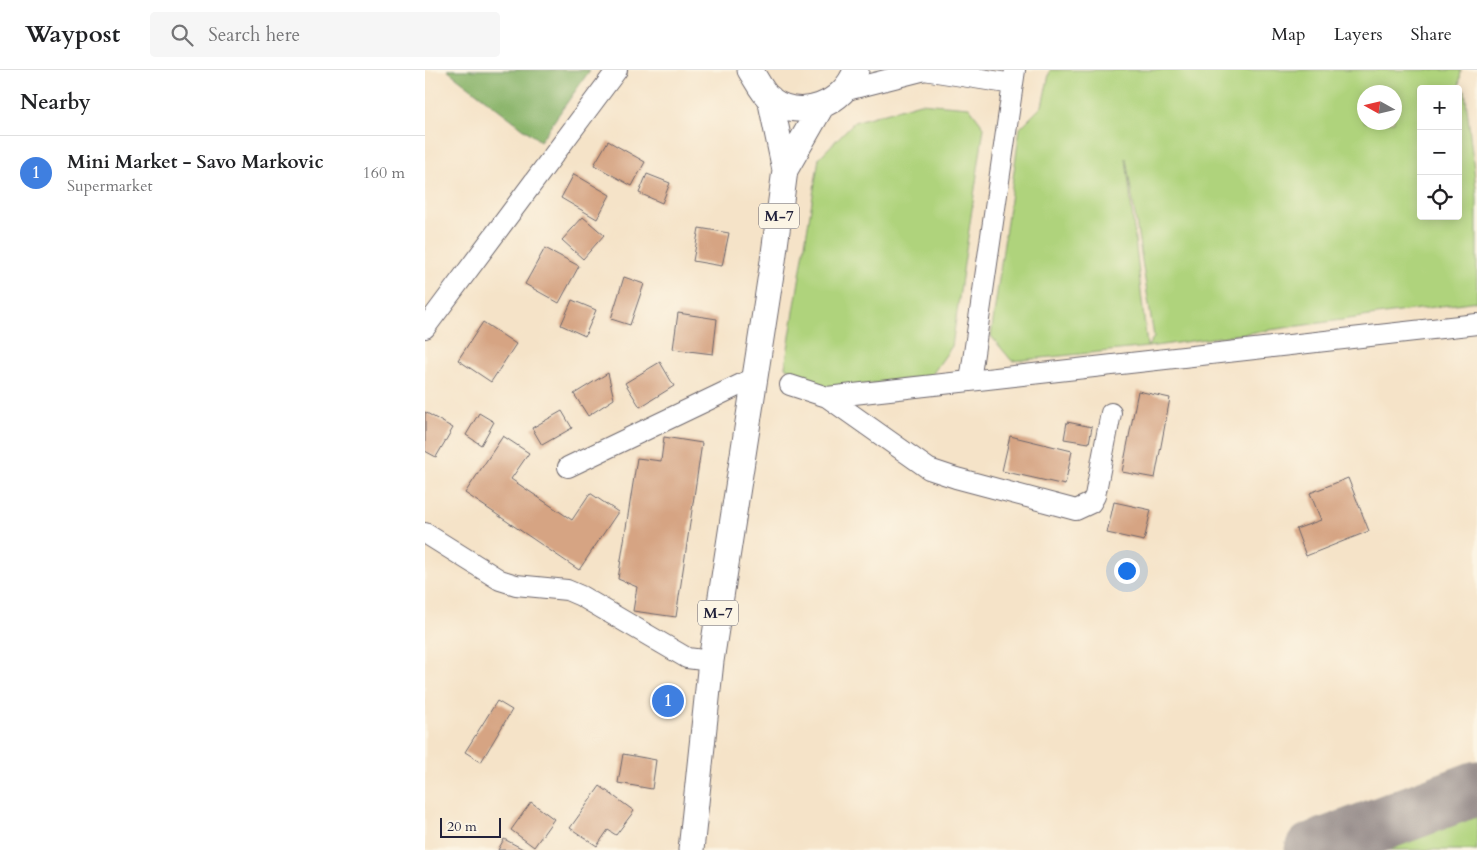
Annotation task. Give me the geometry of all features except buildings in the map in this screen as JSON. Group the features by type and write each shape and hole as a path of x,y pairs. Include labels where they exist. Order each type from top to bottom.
{"main road":[{"name":"M-7","path":"691,850 711,661 785,170 770,98 750,70"},
{"name":"M-7","path":"785,170 821,107 843,91 856,70"},
{"path":"770,98 787,106 803,109 821,107"}],"street":[{"path":"425,328 617,70"},
{"path":"843,91 925,70 1014,77 970,381"},
{"path":"827,397 1477,324"},
{"path":"568,467 754,378"},
{"path":"790,385 827,397 929,469 1076,510 1091,504 1095,496 1111,413"},
{"path":"425,533 500,580 516,585 567,590 588,600 687,658 711,661"}],"green space":[{"path":"447,70 590,70 540,141"},
{"path":"1050,70 1461,70 1459,85 1417,85 1417,220 1462,220 1462,93 1465,90 1477,197 1477,301 1148,347 1012,361 991,336 1020,128 1042,106","holes":["1126,158 1154,337 1148,346 1147,346"]},
{"path":"920,103 969,107 984,127 952,346 931,376 823,390 785,367 819,158 854,122"},
{"path":"1477,806 1477,850 1366,850"}],"taxiway":[{"path":"1312,850 1477,788"}],"place":[{"name":"Mini Market - Savo Markovic","path":"668,701"}]}
